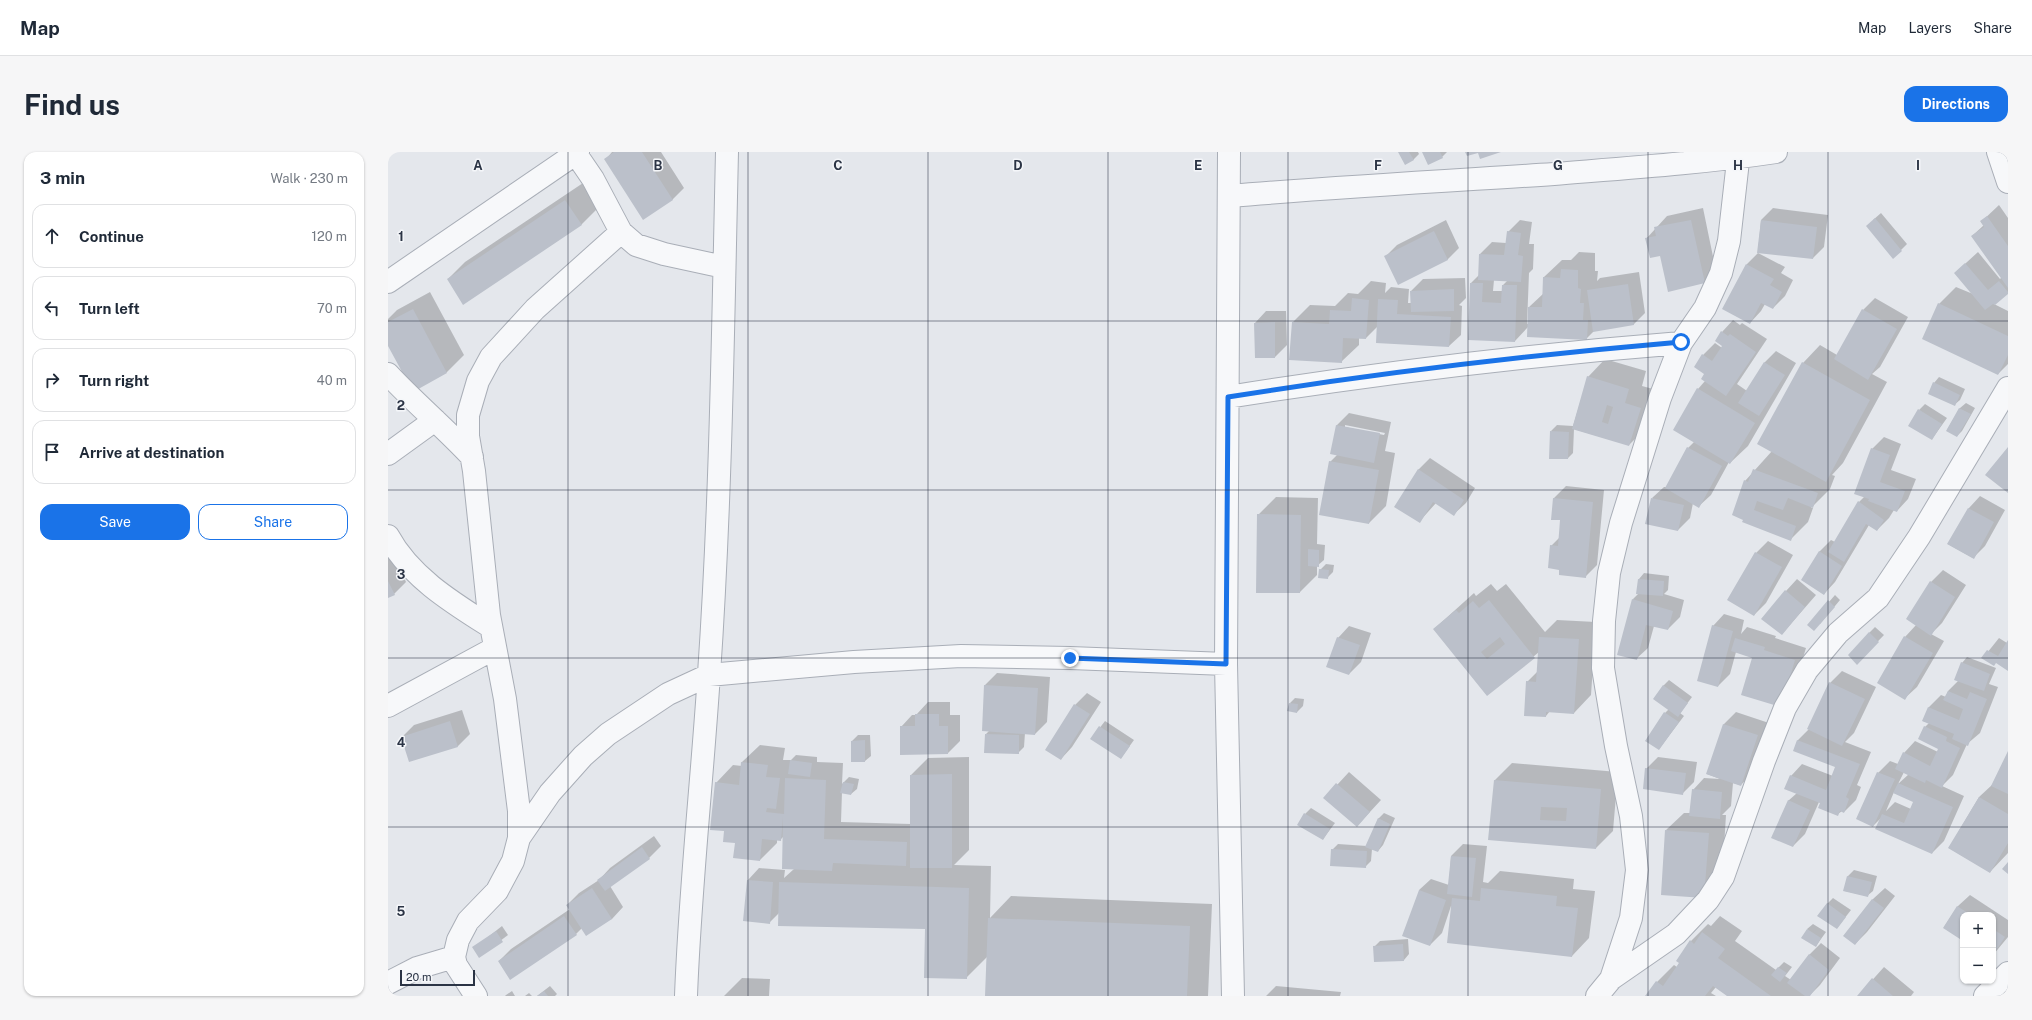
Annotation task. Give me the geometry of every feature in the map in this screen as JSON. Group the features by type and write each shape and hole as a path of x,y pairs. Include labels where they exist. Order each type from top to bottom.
{"street":[{"path":"686,996 689,913 709,675 720,488 727,152"},
{"path":"1229,152 1226,664 1233,996"},
{"path":"1229,196 1609,170 1776,152"},
{"path":"1998,152 2008,182"},
{"path":"388,282 577,153 593,179 621,232 636,245 664,254 724,267"},
{"path":"1611,979 1631,918 1637,870 1631,816 1616,746 1603,668 1604,621 1610,573 1621,522 1660,398 1681,342 1705,308 1721,273 1729,241 1739,155"},
{"path":"476,996 456,965 454,957 458,940 468,921 497,891 513,861 519,838 516,779 493,638 472,457 468,436 468,415 478,381 491,356 535,309 621,232"},
{"path":"1228,397 1352,377 1460,364 1681,342"},
{"path":"388,374 472,457"},
{"path":"1597,996 1611,979 1676,934 1708,900 1722,877 1785,708 1807,670 1838,633 1878,598 1919,537 2008,388"},
{"path":"388,454 435,420"},
{"path":"388,536 396,550 439,594 493,638"},
{"path":"388,706 493,638"},
{"path":"519,838 560,783 583,756 608,734 668,694 709,675 854,662 961,656 1070,658 1226,664"},
{"path":"388,983 417,968 454,957"},
{"path":"1985,996 2008,973"}],"building":[{"path":"614,152 642,152 673,200 643,220 604,159"},
{"path":"1398,152 1409,152 1414,160 1405,165"},
{"path":"1422,152 1440,152 1443,158 1428,165"},
{"path":"1465,152 1501,152 1480,159 1478,153 1467,156"},
{"path":"565,200 582,225 463,305 447,279"},
{"path":"1987,216 2008,246 2008,288 1971,236 1984,227 1980,221"},
{"path":"1875,218 1902,251 1893,259 1866,226"},
{"path":"1691,220 1705,283 1668,292 1660,256 1650,258 1645,238 1656,236 1654,227"},
{"path":"1761,220 1817,227 1813,259 1757,253"},
{"path":"1434,231 1448,260 1398,285 1384,256"},
{"path":"1507,231 1521,233 1518,255 1523,256 1521,282 1478,280 1479,254 1504,255"},
{"path":"1965,263 1988,290 1999,281 2008,294 1995,305 1993,304 1985,310 1954,273"},
{"path":"1746,264 1774,279 1770,285 1782,292 1773,309 1761,303 1750,324 1722,309"},
{"path":"1561,269 1578,270 1578,288 1581,289 1580,303 1584,303 1583,320 1588,320 1587,340 1527,337 1528,307 1542,307 1543,277 1560,278"},
{"path":"1470,283 1483,283 1482,302 1501,303 1502,285 1517,285 1515,342 1468,340"},
{"path":"1628,284 1634,325 1593,332 1587,290"},
{"path":"1454,289 1454,311 1411,312 1410,291"},
{"path":"1352,298 1369,300 1366,339 1343,338 1342,363 1289,360 1292,322 1329,324 1330,310 1351,311"},
{"path":"1378,299 1398,300 1397,314 1451,317 1449,347 1376,343"},
{"path":"1938,303 2008,336 2008,355 1998,375 1922,339"},
{"path":"413,309 447,373 413,392 388,346 388,322"},
{"path":"1862,309 1897,329 1868,380 1834,359"},
{"path":"1275,322 1275,358 1255,358 1254,323"},
{"path":"1721,331 1728,336 1730,334 1756,352 1726,396 1701,379 1704,374 1694,367 1702,354 1712,361 1722,346 1715,341"},
{"path":"1764,362 1785,375 1759,416 1738,403"},
{"path":"1802,362 1870,400 1826,482 1757,444"},
{"path":"1587,376 1629,389 1625,403 1641,408 1629,446 1572,429","holes":["1607,405 1613,407 1608,424 1602,422"]},
{"path":"1933,382 1960,395 1955,406 1928,394"},
{"path":"1697,388 1755,423 1730,464 1673,430"},
{"path":"1959,408 1971,414 1957,437 1946,431"},
{"path":"1918,409 1942,424 1932,440 1908,426"},
{"path":"1336,425 1380,433 1374,463 1330,454"},
{"path":"1550,431 1569,432 1568,459 1549,459"},
{"path":"1687,447 1722,466 1699,508 1665,488"},
{"path":"2008,447 2008,493 1985,475"},
{"path":"1871,448 1890,455 1880,482 1905,491 1897,512 1854,494"},
{"path":"1329,461 1379,470 1369,524 1319,515"},
{"path":"1418,469 1464,500 1454,516 1433,502 1420,523 1394,507"},
{"path":"1753,469 1818,493 1813,508 1788,498 1783,510 1757,501 1754,510 1796,526 1791,541 1742,522 1743,520 1732,515 1744,480 1748,482"},
{"path":"1553,498 1593,502 1586,578 1559,575 1559,570 1548,568 1550,545 1558,546 1560,520 1551,520"},
{"path":"1651,498 1684,505 1678,531 1645,524"},
{"path":"1858,501 1884,520 1877,531 1866,524 1844,562 1828,552"},
{"path":"1968,508 1994,522 1974,559 1947,544"},
{"path":"1257,514 1301,515 1300,593 1256,593"},
{"path":"1308,549 1319,550 1319,567 1308,566"},
{"path":"1819,551 1842,566 1824,595 1801,580"},
{"path":"1755,552 1782,567 1754,616 1727,600"},
{"path":"1319,569 1329,570 1328,579 1318,578"},
{"path":"1638,579 1664,581 1663,596 1636,594"},
{"path":"388,581 395,595 388,598"},
{"path":"1930,581 1955,597 1931,636 1906,619"},
{"path":"1785,590 1805,607 1782,635 1761,619"},
{"path":"1632,599 1673,611 1668,630 1646,625 1637,660 1617,655"},
{"path":"1489,600 1535,658 1487,696 1433,629 1456,610 1459,613 1473,601 1479,608","holes":["1500,637 1505,644 1487,659 1481,652"]},
{"path":"1828,600 1835,607 1814,631 1807,625"},
{"path":"1712,625 1733,631 1718,687 1697,681"},
{"path":"1869,632 1879,642 1857,665 1848,655"},
{"path":"1904,636 1933,653 1905,700 1877,683"},
{"path":"1337,637 1360,645 1349,675 1326,667"},
{"path":"1539,637 1579,639 1574,714 1546,712 1546,717 1524,716 1526,681 1536,682"},
{"path":"1735,638 1765,647 1764,650 1795,660 1781,707 1741,695 1752,658 1731,651"},
{"path":"2008,640 2008,671 1996,663 1994,666 1981,658 1987,650 1998,656"},
{"path":"1961,662 1990,674 1984,691 1954,680"},
{"path":"1829,682 1865,699 1842,746 1807,729"},
{"path":"984,685 1038,688 1035,735 982,731"},
{"path":"1663,685 1688,703 1678,717 1653,699"},
{"path":"1948,691 1967,699 1970,692 1987,699 1968,746 1952,739 1954,734 1922,721 1928,707 1959,720 1963,709 1943,700"},
{"path":"1289,703 1298,704 1297,713 1287,711"},
{"path":"1074,704 1090,714 1061,760 1045,750"},
{"path":"1664,712 1679,722 1659,750 1645,741"},
{"path":"915,714 939,714 939,726 948,726 948,754 900,755 900,726 915,726"},
{"path":"450,721 458,747 409,762 401,737"},
{"path":"1723,724 1758,735 1741,786 1706,774"},
{"path":"1099,726 1130,746 1121,759 1090,739"},
{"path":"1924,726 1947,737 1946,741 1960,748 1942,788 1926,780 1925,783 1895,769 1903,752 1930,766 1938,749 1918,739"},
{"path":"985,734 1019,735 1019,754 984,753"},
{"path":"865,740 865,762 851,762 851,741"},
{"path":"1797,740 1860,764 1846,797 1849,799 1844,813 1840,811 1838,816 1818,808 1820,803 1784,789 1790,775 1826,790 1835,767 1793,751"},
{"path":"2008,751 2008,794 1991,786"},
{"path":"790,760 812,763 810,777 788,774"},
{"path":"741,762 768,765 766,777 780,778 776,809 767,808 766,812 784,814 785,778 826,780 824,839 907,842 906,866 833,863 832,871 782,869 783,817 781,841 762,839 760,861 733,858 735,843 723,842 724,831 710,830 715,782 739,785"},
{"path":"1645,768 1686,773 1683,795 1643,789"},
{"path":"1877,772 1895,779 1873,827 1856,819"},
{"path":"952,774 952,868 910,868 910,775"},
{"path":"1494,780 1601,789 1596,849 1488,840","holes":["1541,807 1567,808 1566,821 1540,820"]},
{"path":"843,782 854,784 851,795 840,793"},
{"path":"1336,783 1370,812 1357,827 1323,798"},
{"path":"1898,783 1953,807 1932,854 1875,829 1882,814 1904,823 1913,802 1893,793"},
{"path":"1692,789 1722,792 1720,819 1689,816"},
{"path":"1979,797 2008,814 2008,843 1990,873 1948,848"},
{"path":"1788,800 1810,810 1793,847 1771,838"},
{"path":"1304,813 1330,829 1323,840 1297,825"},
{"path":"1378,818 1390,824 1378,852 1365,847"},
{"path":"1665,830 1709,833 1704,898 1661,895"},
{"path":"642,847 650,859 605,891 597,880"},
{"path":"1331,849 1367,851 1366,868 1330,866"},
{"path":"1451,856 1476,858 1472,897 1447,894"},
{"path":"2008,862 2008,874 2002,869"},
{"path":"1847,876 1872,882 1868,897 1843,891"},
{"path":"747,880 773,882 770,924 743,921"},
{"path":"779,882 969,888 967,979 924,978 925,929 778,926"},
{"path":"592,888 612,919 586,936 566,905"},
{"path":"1481,888 1557,896 1556,906 1578,908 1572,957 1447,943 1452,898 1480,901"},
{"path":"1419,890 1446,900 1430,946 1402,936"},
{"path":"1872,899 1884,908 1855,945 1843,936"},
{"path":"1827,903 1846,917 1837,929 1817,916"},
{"path":"1957,906 1966,912 1960,912 1960,939 1943,928"},
{"path":"564,916 577,935 510,980 498,961"},
{"path":"988,918 1190,926 1187,996 985,996"},
{"path":"1807,929 1821,938 1816,947 1801,938"},
{"path":"496,931 503,942 479,958 472,947"},
{"path":"1996,931 2005,937 1996,950"},
{"path":"1702,932 1725,949 1718,958 1771,996 1727,996 1713,986 1705,996 1645,996 1656,981 1663,986 1679,963 1676,961 1690,940 1694,944"},
{"path":"1403,944 1404,961 1374,962 1373,946"},
{"path":"1809,954 1829,970 1810,996 1805,996 1787,983"},
{"path":"1778,967 1787,973 1780,982 1771,975"},
{"path":"1872,978 1893,996 1857,996"},
{"path":"544,991 548,996 537,996"}],"route":[{"path":"1070,658 1226,664 1228,397 1352,377 1581,351 1681,342"}]}
